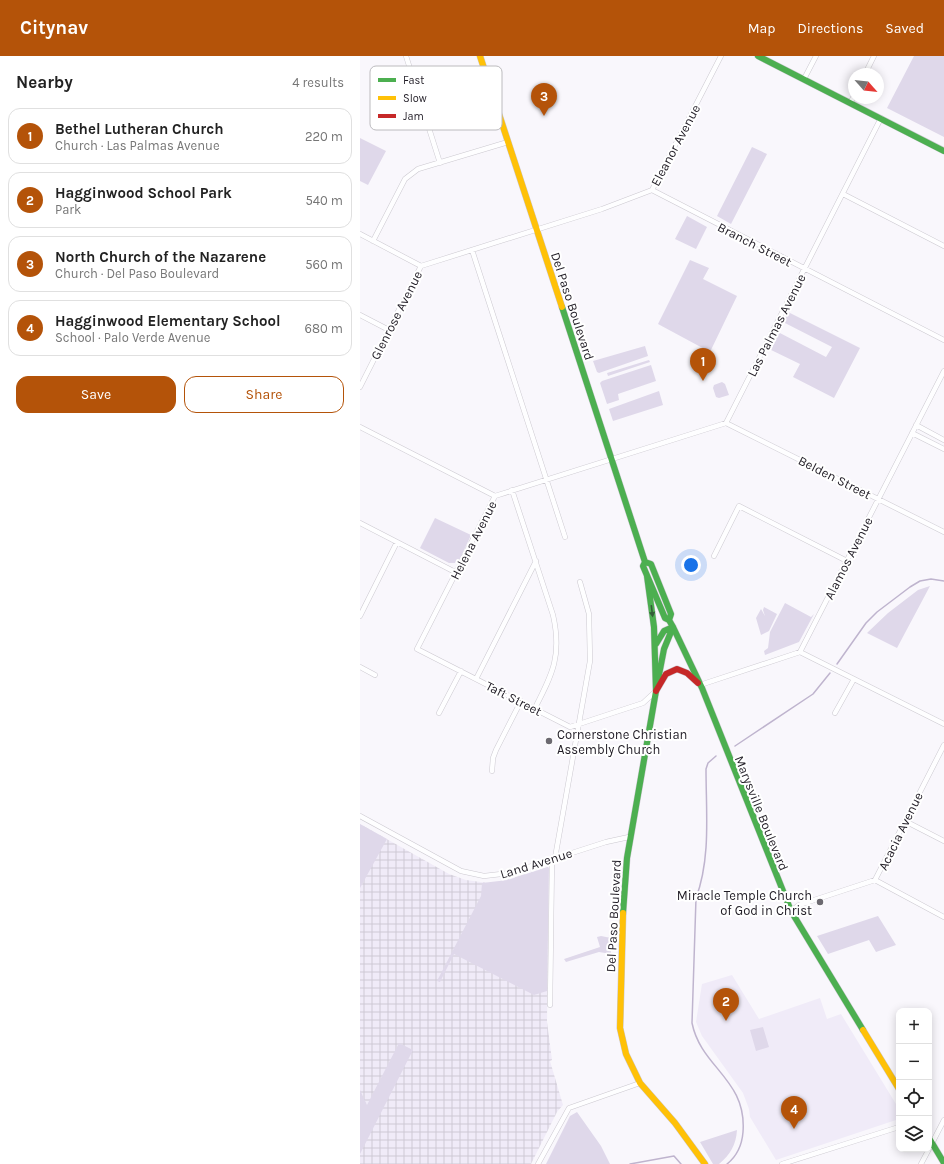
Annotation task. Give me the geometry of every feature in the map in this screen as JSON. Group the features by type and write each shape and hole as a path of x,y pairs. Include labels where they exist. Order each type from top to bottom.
{"main road":[{"name":"Del Paso Boulevard","path":"480,56 483,66"},
{"path":"758,56 848,102"},
{"path":"852,104 944,151"},
{"name":"Del Paso Boulevard","path":"502,124 610,459 645,562"},
{"name":"Marysville Boulevard","path":"669,620 670,614 651,564 645,562 643,566 664,618 669,620 673,627 700,685 791,911 896,1084"},
{"name":"Del Paso Boulevard","path":"647,576 656,645 656,692 629,837 623,900 620,1021 626,1054 640,1083 678,1126 704,1164"},
{"path":"656,645 659,636 664,631 673,627"},
{"path":"656,692 664,649 673,627"},
{"path":"656,692 666,674 677,669 687,673 700,685"},
{"path":"932,1148 944,1163"}],"street":[{"path":"406,56 409,66"},
{"name":"Eleanor Avenue","path":"536,229 652,190 721,56"},
{"path":"804,79 816,56"},
{"path":"868,68 874,56"},
{"name":"Las Palmas Avenue","path":"726,423 881,118"},
{"path":"430,130 440,162"},
{"path":"373,241 408,176 414,171 508,142"},
{"name":"Branch Street","path":"652,190 944,340"},
{"path":"843,194 944,246"},
{"name":"Glenrose Avenue","path":"360,387 421,266 536,229"},
{"path":"360,234 421,266"},
{"path":"472,250 545,480 565,537"},
{"path":"360,315 389,330"},
{"name":"Alamos Avenue","path":"800,652 944,371"},
{"path":"610,459 726,423"},
{"name":"Belden Street","path":"726,423 944,532"},
{"path":"916,425 944,440"},
{"path":"360,427 495,496"},
{"path":"912,433 944,449"},
{"name":"Helena Avenue","path":"418,649 495,496 610,459"},
{"path":"512,490 553,615 557,647 551,676 535,708"},
{"path":"714,556 740,506 847,561"},
{"path":"360,523 457,572"},
{"path":"360,616 398,542"},
{"path":"476,678 536,562"},
{"path":"550,1005 553,858 590,661 591,645 589,614 580,582"},
{"name":"Taft Street","path":"418,649 570,726 643,703 656,692"},
{"path":"700,685 800,652 944,724"},
{"path":"360,667 375,675"},
{"path":"440,713 461,671"},
{"path":"835,713 854,679"},
{"path":"492,771 493,758 496,750 521,701"},
{"name":"Acacia Avenue","path":"791,911 799,905 875,880 944,745"},
{"name":"Land Avenue","path":"360,816 454,868 469,874 484,876 502,875 610,840 629,837"},
{"path":"905,821 944,841"},
{"path":"875,880 944,917"},
{"path":"538,1164 568,1108 640,1083"},
{"path":"932,1141 944,1120"},
{"path":"782,1164 896,1128"},
{"path":"921,1164 927,1152"}],"shaded area":[{"path":"914,56 944,56 944,137 887,108"},
{"path":"360,138 386,151 368,185 360,181"},
{"path":"752,147 767,154 731,224 717,216"},
{"path":"687,216 707,227 696,249 675,239"},
{"path":"690,260 709,268 703,279 737,296 710,352 658,324"},
{"path":"788,312 860,348 834,398 793,377 800,364 769,349 778,332 826,357 832,347 783,322"},
{"path":"645,346 648,356 599,373 597,372 593,361"},
{"path":"649,360 650,362 608,376 607,373"},
{"path":"651,365 656,381 618,394 619,400 607,404 600,383 602,381"},
{"path":"722,382 725,384 729,395 719,398 716,397 713,388 714,385"},
{"path":"659,391 663,405 613,421 609,409"},
{"path":"435,518 471,535 460,559 455,563 449,563 420,548"},
{"path":"930,586 897,648 867,633 888,613 918,590"},
{"path":"785,603 811,617 814,614 799,642 765,655 764,651 768,648 770,632"},
{"path":"764,607 777,614 769,631 761,635 756,618 761,609 765,616 763,610"},
{"path":"360,824 449,874 466,880 488,883 503,881 548,867 547,1022 552,1060 550,1061 563,1105 557,1112 531,1164 360,1164"},
{"path":"360,824 387,839 360,888"},
{"path":"548,867 547,991 534,995 454,954 440,982 437,981 481,896 482,883 508,880"},
{"path":"878,916 896,945 876,952 869,940 828,954 817,936"},
{"path":"601,936 611,938 611,954 599,952 566,962 564,959 600,947 597,937"},
{"path":"732,975 759,1019 820,998 827,1019 841,1014 896,1104 896,1120 776,1160 750,1117 749,1109 743,1093 702,1036 696,1022 702,984"},
{"path":"763,1027 769,1047 756,1051 750,1030"},
{"path":"399,1043 413,1050 360,1154 360,1090 367,1105"},
{"path":"577,1112 601,1146 610,1164 546,1164 570,1116"},
{"path":"737,1130 734,1145 729,1153 719,1164 713,1164 700,1142"}],"waterway":[{"path":"837,664 866,623 877,612 920,581 931,579 944,581"},
{"path":"735,746 813,694 830,673"},
{"path":"716,756 708,763 706,769 707,835 704,867 696,898 692,1023 704,1052 731,1086 738,1099 742,1114 743,1132 741,1141 736,1154 727,1164"},
{"path":"630,1164 674,1156 681,1164"}],"traffic: fast":[{"path":"758,56 944,151"},
{"path":"562,307 645,562"},
{"path":"645,562 643,566 665,618 669,620 673,627 702,688 791,911 863,1030"},
{"path":"645,562 651,564 671,614 669,620"},
{"path":"623,913 627,858 656,691 654,627 647,576"},
{"path":"656,644 664,631 673,627"},
{"path":"658,680 664,649 673,627"},
{"path":"932,1143 944,1163"}],"traffic: slow":[{"path":"480,56 483,66"},
{"path":"502,123 562,307"},
{"path":"623,913 620,1028 626,1054 640,1083 675,1123 705,1164"},
{"path":"863,1030 896,1084"}],"traffic: jam":[{"path":"656,691 666,674 677,669 687,673 698,683"}],"place":[{"name":"North Church of the Nazarene","path":"544,116"},
{"name":"Bethel Lutheran Church","path":"703,381"},
{"name":"Cornerstone Christian Assembly Church","path":"549,741"},
{"name":"Miracle Temple Church of God in Christ","path":"820,902"},
{"name":"Hagginwood School Park","path":"726,1021"},
{"name":"Hagginwood Elementary School","path":"794,1129"}]}
